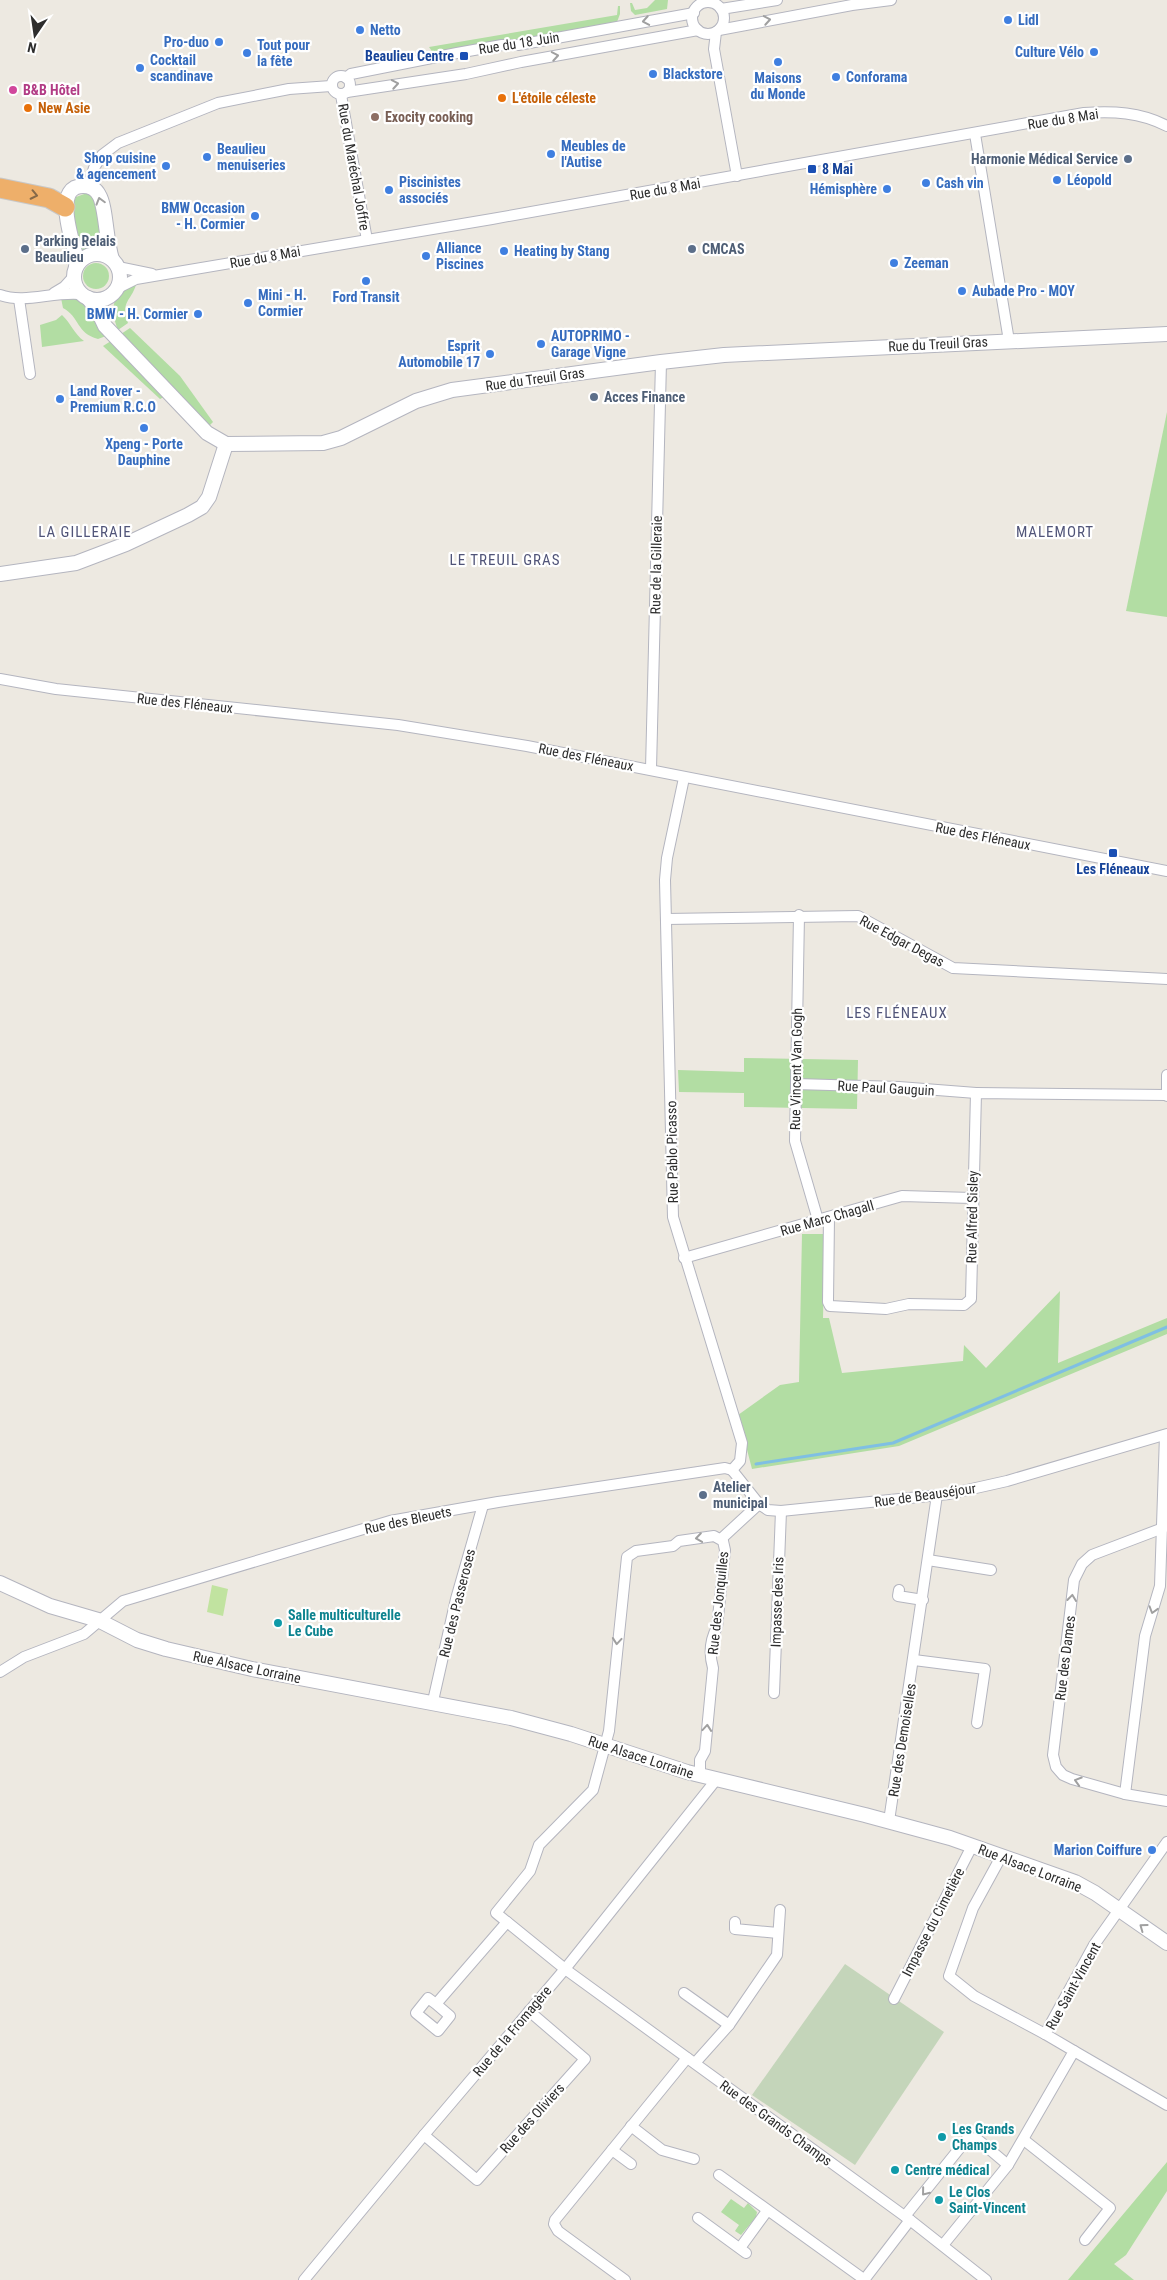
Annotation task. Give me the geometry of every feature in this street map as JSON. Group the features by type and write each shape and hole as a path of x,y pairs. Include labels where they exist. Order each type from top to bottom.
{"highway":[{"path":"0,188 49,198 65,207"}],"street":[{"path":"714,50 693,22 696,7 710,2 721,9 777,0"},
{"path":"344,94 350,86 346,78 338,77 333,80 331,86 334,92 344,94 466,74 519,62 701,32 718,31 852,5 891,0"},
{"name":"Rue du 18 Juin","path":"346,78 351,74 502,45 518,45 696,7"},
{"path":"721,9 724,22 718,31 714,50 737,176"},
{"path":"88,186 94,168 102,155 118,142 218,103 289,89 331,86"},
{"name":"Rue du Maréchal Joffre","path":"344,94 367,240"},
{"name":"Rue du 8 Mai","path":"114,292 136,279 737,176 1084,114 1106,112 1138,115 1167,126"},
{"path":"975,134 1008,341"},
{"path":"0,574 76,563 141,537 188,515 202,507 209,497 226,444 207,434 114,336 104,325 98,311 77,288 75,271 77,260 65,207 66,198 71,190 78,186 88,186 96,190 101,198 109,249 121,278 114,292 108,312 114,336"},
{"path":"54,294 75,271 82,259 91,254 102,254 115,263 160,275"},
{"path":"0,295 19,299 54,294 85,296 99,300 114,292"},
{"path":"19,299 30,374"},
{"name":"Rue du Treuil Gras","path":"226,444 322,443 341,438 416,401 452,390 661,362 747,353 1167,334"},
{"name":"Rue de la Gilleraie","path":"651,769 661,362"},
{"name":"Rue des Fléneaux","path":"0,679 56,689 398,725 527,746 1167,871"},
{"name":"Rue Pablo Picasso","path":"684,778 667,858 665,880 673,1217 742,1443 740,1461 732,1470"},
{"name":"Rue Edgar Degas","path":"666,919 799,915 858,916 953,968 1167,978"},
{"name":"Rue Vincent Van Gogh","path":"799,915 795,1141 818,1220"},
{"path":"976,1093 1166,1095 1167,1075"},
{"name":"Rue Paul Gauguin","path":"796,1084 899,1087 976,1093"},
{"name":"Rue Alfred Sisley","path":"829,1217 828,1302 830,1306 886,1309 910,1304 964,1305 970,1299 976,1093"},
{"name":"Rue Marc Chagall","path":"684,1258 902,1196 972,1198"},
{"path":"1125,1794 1145,1636 1160,1586 1164,1528 1166,1435"},
{"name":"Rue de Beauséjour","path":"759,1504 768,1510 781,1511 937,1495 1007,1481 1166,1435"},
{"name":"Rue des Bleuets","path":"0,1672 24,1657 84,1634 98,1620 123,1601 390,1522 483,1505 725,1468 732,1470"},
{"path":"721,1539 759,1504 732,1470"},
{"name":"Rue des Demoiselles","path":"889,1821 937,1495"},
{"name":"Rue des Passeroses","path":"433,1701 456,1598 483,1505"},
{"name":"Impasse des Iris","path":"774,1693 781,1511"},
{"name":"Rue des Dames","path":"1164,1528 1092,1555 1082,1564 1074,1580 1053,1755 1056,1766 1063,1775 1125,1794 1167,1802"},
{"name":"Rue des Jonquilles","path":"605,1746 609,1731 627,1556 636,1551 673,1546 679,1541 714,1536 721,1539 725,1550 717,1627 712,1636 710,1658 713,1668 705,1751 700,1760 700,1776"},
{"path":"928,1560 991,1570"},
{"name":"Rue Alsace Lorraine","path":"0,1584 50,1606 98,1620 137,1640 200,1657 292,1676 433,1701 511,1718 700,1776 889,1821 1002,1855 1075,1882 1167,1942"},
{"path":"899,1590 898,1596 923,1600"},
{"path":"914,1660 985,1669 977,1723"},
{"path":"436,2004 507,1922 496,1913 530,1870 538,1845 593,1790 605,1746"},
{"name":"Rue de la Fromagère","path":"304,2280 565,1969 716,1780"},
{"name":"Rue Saint-Vincent","path":"1167,1842 1094,1945 1045,2034 1167,2105"},
{"name":"Impasse du Cimetière","path":"894,1998 972,1846"},
{"path":"1002,1855 974,1908 949,1976 974,1996 1045,2034"},
{"path":"625,2280 558,2231 554,2224 555,2220 631,2126 691,2060 729,2025 777,1955 780,1910"},
{"name":"Rue des Grands Champs","path":"507,1922 565,1969 907,2218 986,2280"},
{"path":"735,1922 735,1929 778,1933"},
{"path":"684,1993 729,2025"},
{"name":"Rue des Oliviers","path":"424,2135 477,2180 585,2059 529,2011"},
{"path":"943,2245 1008,2165 1074,2051"},
{"path":"631,2126 662,2150 690,2156 694,2159"},
{"path":"719,2175 865,2280 907,2218 967,2139 976,2138 1008,2165"},
{"path":"1024,2140 1110,2208 1085,2240"},
{"path":"612,2150 631,2164"},
{"path":"698,2218 743,2251 767,2211"}],"green space":[{"path":"655,0 668,0 667,9 635,15 631,11 630,3 632,3 635,10 647,8"},
{"path":"618,6 620,6 620,14 617,22 434,54 429,47 617,15"},
{"path":"87,193 95,199 106,250 91,249 81,254 72,207 76,197"},
{"path":"96,263 105,267 109,276 105,285 96,289 87,285 83,276 87,267"},
{"path":"136,285 125,310 128,323 118,330 113,308 117,297 128,288"},
{"path":"61,298 77,298 85,304 106,336 98,339 86,333 73,316 63,308"},
{"path":"62,315 84,341 42,347 40,325 56,320"},
{"path":"130,328 180,376 213,422 209,426 121,334"},
{"path":"111,341 166,396 160,399 103,346"},
{"path":"1167,412 1167,617 1126,611"},
{"path":"744,1058 858,1060 857,1109 744,1107 744,1093 679,1092 678,1070 744,1072"},
{"path":"802,1234 825,1234 823,1318 829,1318 842,1373 963,1361 964,1345 986,1368 1060,1291 1058,1363 1167,1318 1167,1334 899,1446 752,1469 738,1415 780,1385 799,1382"},
{"path":"212,1585 228,1589 223,1616 207,1612"},
{"path":"845,1964 944,2032 855,2165 752,2095"},
{"path":"1167,2162 1167,2191 1126,2255 1114,2264 1134,2280 1068,2280"},
{"path":"731,2199 744,2208 748,2203 757,2212 756,2217 741,2235 735,2231 739,2225 721,2212"}],"waterway":[{"path":"756,1464 893,1443 1167,1327"}],"place":[{"name":"Lidl","path":"1008,20"},
{"name":"Netto","path":"360,30"},
{"name":"Pro-duo","path":"219,42"},
{"name":"Culture Vélo","path":"1094,52"},
{"name":"Tout pour la fête","path":"247,53"},
{"name":"Beaulieu Centre","path":"464,56"},
{"name":"Maisons du Monde","path":"778,62"},
{"name":"Cocktail scandinave","path":"140,68"},
{"name":"Blackstore","path":"653,74"},
{"name":"Conforama","path":"836,77"},
{"name":"B&B Hôtel","path":"13,90"},
{"name":"L'étoile céleste","path":"502,98"},
{"name":"New Asie","path":"28,108"},
{"name":"Exocity cooking","path":"375,117"},
{"name":"Meubles de l'Autise","path":"551,154"},
{"name":"Beaulieu menuiseries","path":"207,157"},
{"name":"Harmonie Médical Service","path":"1128,159"},
{"name":"Shop cuisine & agencement","path":"166,166"},
{"name":"8 Mai","path":"812,169"},
{"name":"Léopold","path":"1057,180"},
{"name":"Cash vin","path":"926,183"},
{"name":"Hémisphère","path":"887,189"},
{"name":"Piscinistes associés","path":"389,190"},
{"name":"BMW Occasion - H. Cormier","path":"255,216"},
{"name":"Parking Relais Beaulieu","path":"25,249"},
{"name":"CMCAS","path":"692,249"},
{"name":"Heating by Stang","path":"504,251"},
{"name":"Alliance Piscines","path":"426,256"},
{"name":"Zeeman","path":"894,263"},
{"name":"Ford Transit","path":"366,281"},
{"name":"Aubade Pro - MOY","path":"962,291"},
{"name":"Mini - H. Cormier","path":"248,303"},
{"name":"BMW - H. Cormier","path":"198,314"},
{"name":"AUTOPRIMO - Garage Vigne","path":"541,344"},
{"name":"Esprit Automobile 17","path":"490,354"},
{"name":"Acces Finance","path":"594,397"},
{"name":"Land Rover - Premium R.C.O","path":"60,399"},
{"name":"Xpeng - Porte Dauphine","path":"144,428"},
{"name":"Les Fléneaux","path":"1113,853"},
{"name":"Atelier municipal","path":"703,1495"},
{"name":"Salle multiculturelle Le Cube","path":"278,1623"},
{"name":"Marion Coiffure","path":"1152,1850"},
{"name":"Les Grands Champs","path":"942,2137"},
{"name":"Centre médical","path":"895,2170"},
{"name":"Le Clos Saint-Vincent","path":"939,2200"}],"district":[{"name":"LA GILLERAIE","path":"85,532"},
{"name":"MALEMORT","path":"1055,532"},
{"name":"LE TREUIL GRAS","path":"505,560"},
{"name":"LES FLÉNEAUX","path":"897,1013"}]}
